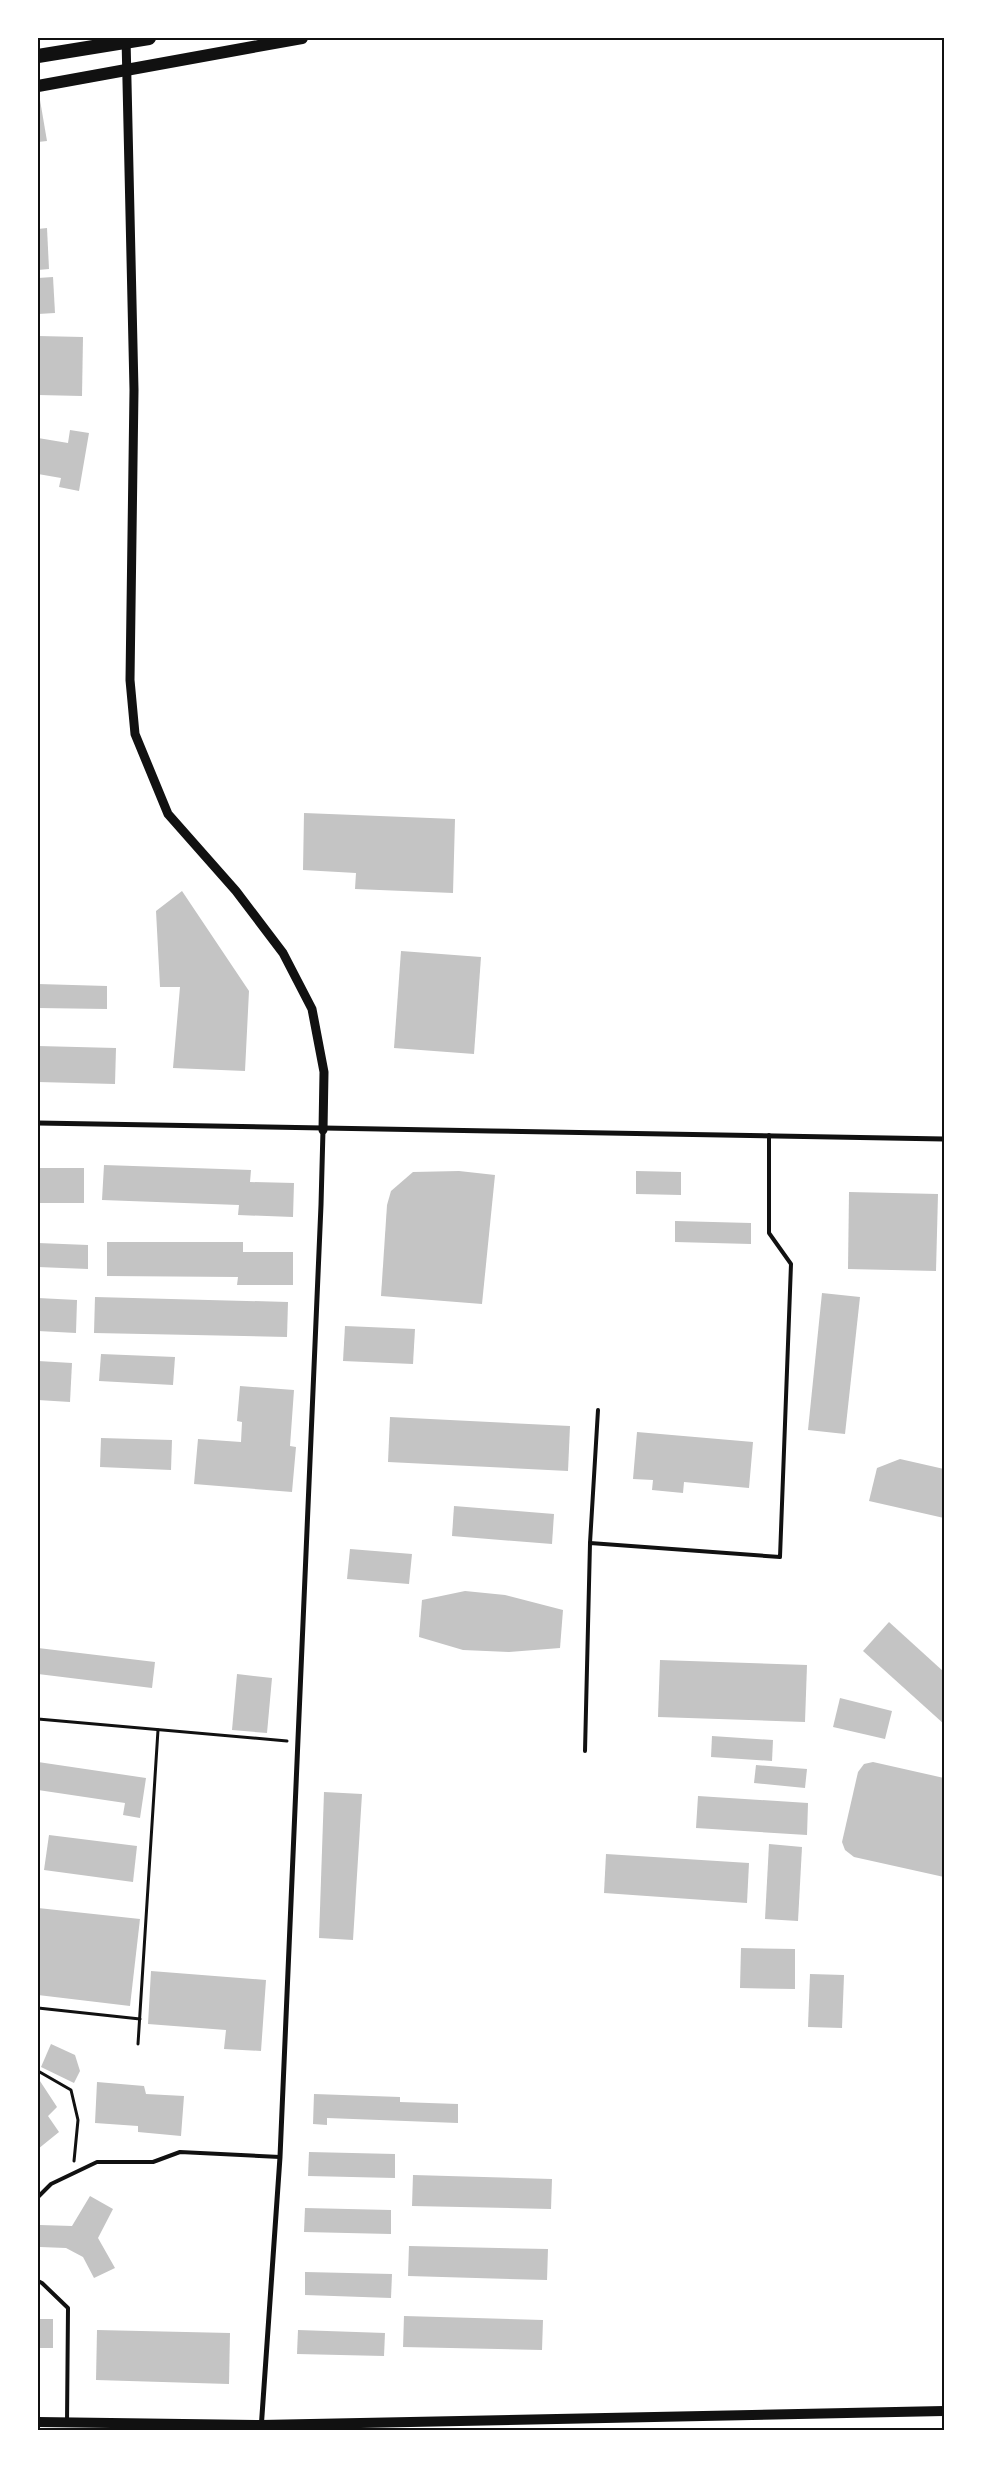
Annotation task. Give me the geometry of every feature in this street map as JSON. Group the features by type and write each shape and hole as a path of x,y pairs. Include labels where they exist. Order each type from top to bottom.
{"highway":[{"path":"38,56 149,38"}],"main road":[{"path":"38,86 302,38"},
{"path":"38,2422 261,2428 944,2411"}],"street":[{"path":"126,38 134,390 130,680 135,734 168,814 236,891 283,953 312,1009 324,1072 321,1205 280,2157 261,2428"},
{"path":"38,1123 323,1130 944,1139"}],"lane":[{"path":"590,1543 780,1557 791,1264 769,1233 769,1135"},
{"path":"585,1751 590,1543 598,1410"},
{"path":"38,2197 51,2184 97,2162 153,2162 180,2152 280,2157"},
{"path":"38,2281 68,2308 67,2422"}],"path":[{"path":"38,1719 297,1742"},
{"path":"138,2044 158,1730"},
{"path":"38,2008 140,2019"},
{"path":"38,2071 71,2090 78,2120 72,2174"}],"building":[{"path":"40,100 47,141 38,142 38,101"},
{"path":"47,228 49,269 38,270 38,229"},
{"path":"53,277 55,313 38,314 38,278"},
{"path":"38,336 83,337 82,396 38,395"},
{"path":"70,430 89,433 79,491 59,487 61,478 38,474 38,438 68,443"},
{"path":"304,813 455,819 453,893 355,889 356,873 303,870"},
{"path":"182,891 249,991 245,1071 173,1068 180,987 160,987 156,911"},
{"path":"401,951 481,957 474,1054 394,1048"},
{"path":"38,984 107,986 107,1009 38,1008"},
{"path":"38,1046 116,1048 115,1084 38,1082"},
{"path":"104,1165 251,1170 250,1182 294,1183 293,1217 238,1215 239,1205 102,1200"},
{"path":"38,1168 84,1168 84,1203 38,1203"},
{"path":"459,1171 495,1175 482,1304 381,1296 387,1205 391,1191 413,1172"},
{"path":"636,1171 681,1172 681,1195 636,1194"},
{"path":"849,1192 938,1194 936,1271 848,1269"},
{"path":"675,1221 751,1223 751,1244 675,1242"},
{"path":"107,1242 243,1242 243,1252 293,1252 293,1285 237,1285 238,1277 107,1276"},
{"path":"38,1243 88,1245 88,1269 38,1267"},
{"path":"822,1293 860,1297 845,1434 808,1430"},
{"path":"95,1297 288,1302 287,1337 94,1333"},
{"path":"38,1298 77,1300 76,1333 38,1331"},
{"path":"345,1326 415,1329 413,1364 343,1361"},
{"path":"101,1354 175,1357 173,1385 99,1381"},
{"path":"38,1361 72,1363 70,1402 38,1400"},
{"path":"240,1386 294,1390 290,1446 296,1447 292,1492 194,1484 198,1439 241,1442 242,1422 237,1421"},
{"path":"390,1417 570,1426 568,1471 388,1462"},
{"path":"637,1432 753,1442 749,1488 684,1482 683,1493 652,1490 653,1480 633,1479"},
{"path":"101,1438 172,1440 171,1470 100,1467"},
{"path":"900,1459 944,1469 944,1518 869,1501 877,1468"},
{"path":"454,1506 554,1514 552,1544 452,1536"},
{"path":"350,1549 412,1554 409,1584 347,1579"},
{"path":"465,1591 505,1595 563,1610 560,1648 509,1652 463,1650 419,1637 422,1600"},
{"path":"889,1622 944,1672 944,1724 863,1651"},
{"path":"38,1648 155,1662 152,1688 38,1674"},
{"path":"660,1660 807,1665 805,1722 658,1717"},
{"path":"237,1674 272,1678 267,1733 232,1730"},
{"path":"840,1698 892,1711 885,1739 833,1727"},
{"path":"712,1736 773,1740 772,1761 711,1757"},
{"path":"38,1762 146,1778 140,1818 123,1815 125,1803 38,1790"},
{"path":"873,1762 944,1778 944,1877 854,1857 845,1850 842,1842 858,1772 864,1764"},
{"path":"756,1765 807,1769 805,1788 754,1783"},
{"path":"324,1792 362,1794 353,1940 319,1938"},
{"path":"698,1796 808,1803 807,1835 696,1828"},
{"path":"49,1835 137,1846 133,1882 44,1870"},
{"path":"769,1844 802,1847 798,1921 765,1919"},
{"path":"606,1854 749,1863 747,1903 604,1893"},
{"path":"38,1908 140,1919 130,2006 38,1995"},
{"path":"741,1948 795,1949 795,1989 740,1988"},
{"path":"151,1971 266,1980 261,2051 224,2049 226,2030 148,2024"},
{"path":"810,1974 844,1975 842,2028 808,2027"},
{"path":"51,2044 75,2055 80,2071 74,2083 41,2067"},
{"path":"38,2078 57,2107 48,2116 59,2132 38,2149"},
{"path":"97,2082 144,2086 146,2094 184,2096 181,2136 138,2132 138,2126 95,2123"},
{"path":"314,2094 400,2097 400,2102 458,2104 458,2123 327,2118 327,2125 313,2124"},
{"path":"309,2152 395,2154 395,2178 308,2176"},
{"path":"413,2175 552,2179 551,2209 412,2206"},
{"path":"90,2196 113,2209 98,2238 115,2268 94,2278 83,2257 66,2248 40,2247 40,2225 72,2226"},
{"path":"305,2208 391,2210 391,2234 304,2232"},
{"path":"409,2246 548,2249 547,2280 408,2276"},
{"path":"305,2272 392,2274 391,2298 305,2295"},
{"path":"404,2316 543,2320 542,2350 403,2347"},
{"path":"38,2319 53,2319 53,2348 38,2348"},
{"path":"97,2330 230,2333 229,2384 96,2380"},
{"path":"298,2330 385,2333 384,2356 297,2354"}]}
